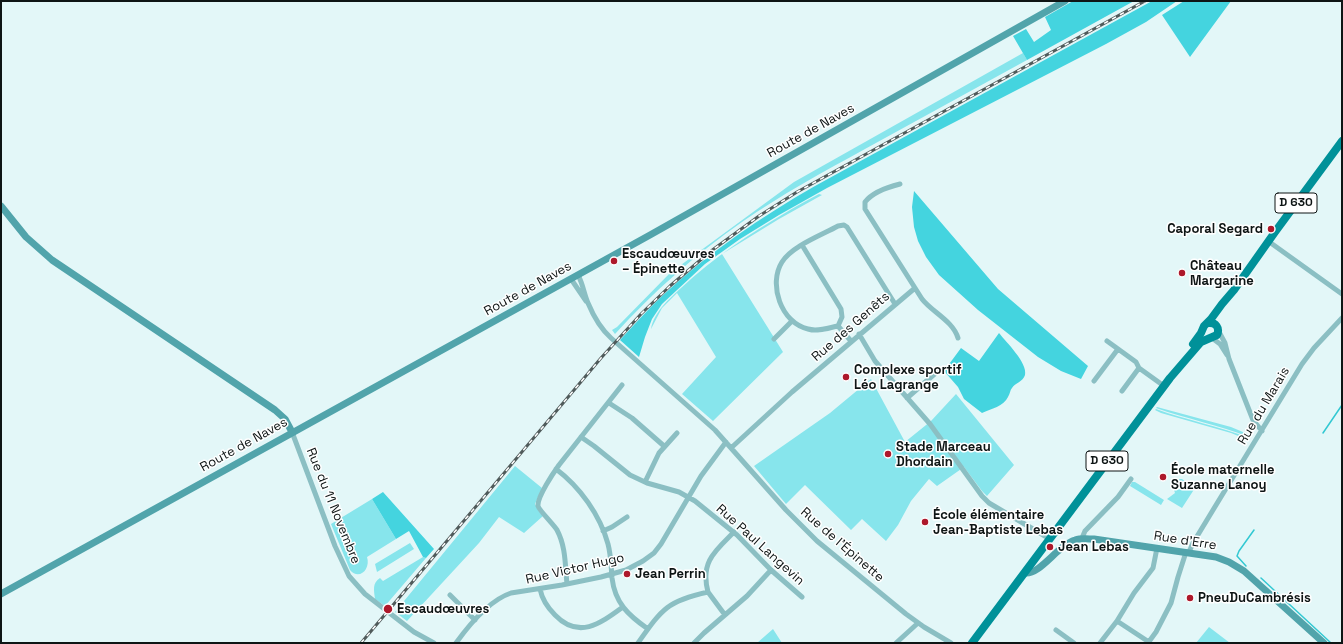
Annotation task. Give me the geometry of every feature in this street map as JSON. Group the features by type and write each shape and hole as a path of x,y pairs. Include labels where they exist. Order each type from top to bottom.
{"main road":[{"name":"Route de Naves","path":"1,594 571,279 1065,1"},
{"name":"D 630","path":"1170,378 1180,361 1234,290 1268,241 1342,141"},
{"path":"1,206 26,237 52,260 275,410 285,419 292,432"},
{"name":"D 630","path":"1218,328 1219,318 1234,290"},
{"path":"1213,323 1218,328 1217,335 1210,338 1204,335 1205,327 1213,323"},
{"name":"D 630","path":"972,643 1170,378 1199,344 1210,338"},
{"path":"1025,573 1035,572 1067,544 1073,540 1082,538"},
{"name":"Rue d'Erre","path":"1082,538 1188,552 1216,557 1229,562 1240,569 1324,643"}],"street":[{"path":"900,184 887,188 868,199 865,202 865,207 926,304 953,327 958,338"},
{"path":"838,326 813,330 803,328 792,321 783,309 779,298 776,287 776,277 780,265 786,256 802,245 838,226 844,225 847,227 895,304"},
{"path":"1268,241 1342,294"},
{"path":"802,245 841,309 842,317 838,326"},
{"name":"Rue de l'Épinette","path":"578,275 583,284 588,303"},
{"name":"Rue de l'Épinette","path":"571,279 578,292 588,303 607,335 711,426 786,510 817,541 918,623 951,643"},
{"name":"Rue des Genêts","path":"731,448 859,334 915,288"},
{"name":"Rue du Marais","path":"1149,642 1171,603 1178,577 1193,543 1306,358 1342,318"},
{"path":"774,339 792,321"},
{"path":"838,326 851,341"},
{"path":"1218,328 1225,343 1229,359 1253,420 1262,431"},
{"path":"859,334 875,361 932,427 984,498 1050,539"},
{"path":"1210,338 1220,344 1229,359"},
{"path":"1107,341 1138,364 1139,368 1164,386"},
{"path":"1094,381 1118,349"},
{"path":"1122,391 1139,368"},
{"path":"907,398 938,371"},
{"path":"567,584 566,559 560,538 552,523 540,509 538,503 556,469 622,385"},
{"path":"609,403 632,418 664,446"},
{"name":"Rue du 11 Novembre","path":"292,432 330,532 349,576 365,594 414,632 434,643"},
{"path":"644,482 664,446 677,433"},
{"name":"Rue Paul Langevin","path":"581,437 626,472 644,482 676,491 688,497 734,532 771,570 802,597"},
{"name":"Rue Victor Hugo","path":"456,643 475,620 494,602 503,596 511,593 567,584 612,574 635,566 654,553 664,540 704,471 726,442"},
{"path":"556,469 574,485 597,518 603,530 609,550 615,590 623,607 633,618 648,629"},
{"path":"1082,538 1085,531 1118,497 1131,479"},
{"path":"603,530 612,527 627,517"},
{"path":"725,615 708,592 706,575 709,560 715,551 734,532"},
{"path":"1100,643 1117,621 1134,593 1154,568 1157,548"},
{"path":"694,643 751,593 771,570"},
{"path":"540,589 544,601 555,615 565,624 576,628 588,628 598,624 623,607"},
{"path":"638,643 660,613 671,604 682,598 708,592"},
{"path":"450,595 475,620"},
{"path":"1117,621 1149,642"},
{"path":"896,643 918,623"},
{"path":"1056,630 1074,643"}],"shaded area":[{"path":"1073,1 1134,1 1027,60 1013,36 1026,29 1034,42 1051,30 1045,17"},
{"path":"1152,1 1177,1 1146,22 1106,44 827,188 740,239 705,264 662,304 652,319 639,357 620,340 662,296 680,280 716,250 775,210 815,186"},
{"path":"1184,1 1231,1 1190,57 1162,15"},
{"path":"1023,53 1027,60 818,175 772,202 742,222 675,275 644,303 615,334 612,330 617,327 670,273 794,182"},
{"path":"914,191 998,289 1088,366 1081,379 1061,371 1038,357 978,310 939,275 926,257 918,241 914,227 912,207"},
{"path":"819,194 822,195 779,219 723,253 790,210"},
{"path":"722,254 783,352 713,421 682,394 716,357 677,293 662,308 651,329 655,317 667,301 706,266"},
{"path":"999,333 1020,359 1025,370 1025,375 1023,379 1011,389 1009,396 1004,403 982,413 964,399 958,387 944,371 961,348 979,361"},
{"name":"Stade Marceau Dhordain","path":"871,379 905,442 931,421 956,394 1014,465 987,496 964,467 937,486 929,479 911,501 898,525 886,541 862,519 851,530 805,485 786,504 754,466 830,413"},
{"path":"1157,407 1231,427 1250,435 1249,437 1156,408"},
{"path":"1156,409 1249,438 1248,440 1231,433 1161,413 1155,410"},
{"path":"515,466 542,488 535,504 543,516 524,533 499,517 479,543 407,621 395,612"},
{"path":"1179,479 1182,479 1195,488 1182,508 1167,499 1175,493 1173,487"},
{"path":"1132,482 1135,482 1164,500 1161,505 1130,486"},
{"path":"383,492 434,549 426,558 423,557 409,531 396,539 372,499"},
{"path":"372,499 396,539 367,557 368,561 366,569 360,574 357,574 350,570 331,524"},
{"path":"410,543 414,549 377,572 375,564"},
{"path":"423,557 426,558 385,606 375,599 374,587 377,580 380,578 383,581"},
{"path":"1209,627 1230,643 1196,643"},
{"path":"773,629 782,643 757,643"}],"waterway":[{"path":"1323,433 1342,405"},
{"path":"1246,566 1237,556 1254,530"},
{"path":"1261,578 1331,643"}],"railway":[{"path":"361,643 601,358 641,314 670,286 711,251 759,216 797,192 1145,1"}],"place":[{"name":"Caporal Segard","path":"1271,229"},
{"name":"Escaudœuvres – Épinette","path":"614,261"},
{"name":"Château Margarine","path":"1182,273"},
{"name":"Complexe sportif Léo Lagrange","path":"846,377"},
{"name":"Stade Marceau Dhordain","path":"888,454"},
{"name":"École maternelle Suzanne Lanoy","path":"1163,477"},
{"name":"École élémentaire Jean-Baptiste Lebas","path":"925,522"},
{"name":"Jean Lebas","path":"1050,547"},
{"name":"Jean Perrin","path":"627,574"},
{"name":"PneuDuCambrésis","path":"1190,598"},
{"name":"Escaudœuvres","path":"388,609"}]}
